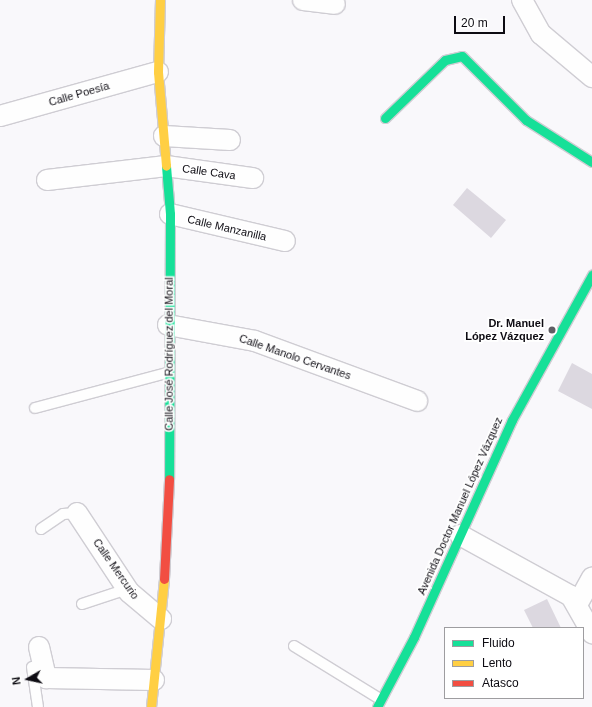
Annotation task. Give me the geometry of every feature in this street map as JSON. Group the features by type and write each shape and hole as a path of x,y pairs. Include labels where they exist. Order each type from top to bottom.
{"street":[{"name":"Calle José Rodríguez del Moral","path":"151,707 162,619 169,530 167,373 170,214 158,72 160,0"},
{"path":"302,0 335,4"},
{"path":"522,0 541,34 592,77"},
{"path":"385,118 445,60 462,56 526,120 592,162"},
{"name":"Calle Poesía","path":"0,116 158,72"},
{"path":"164,136 230,140"},
{"name":"Calle Cava","path":"47,180 166,166 253,178"},
{"name":"Calle Manzanilla","path":"170,214 285,241"},
{"name":"Avenida Doctor Manuel López Vázquez","path":"378,703 406,653 512,420 592,275"},
{"name":"Calle Manolo Cervantes","path":"168,325 255,341 418,401"},
{"name":"Calle Mercurio","path":"77,513 127,589 145,609 162,619"},
{"path":"460,535 561,589 578,603 592,633"},
{"path":"578,603 592,578"},
{"path":"39,648 46,678 154,680"}],"lane":[{"path":"35,408 167,373"},
{"path":"41,529 63,514 77,513"},
{"path":"82,604 127,589"},
{"path":"294,646 378,703"},
{"path":"32,667 38,707"}],"building":[{"path":"467,188 506,220 491,238 453,205"},
{"path":"572,363 592,374 592,409 558,391"},
{"path":"547,599 561,627 532,627 524,610"}],"traffic: fast":[{"path":"385,118 445,60 462,56 526,120 592,162"},
{"path":"166,166 170,214 169,479"},
{"path":"377,707 414,637 512,420 592,275"}],"traffic: slow":[{"path":"160,0 158,72 166,166"},
{"path":"151,707 164,579"}],"traffic: jam":[{"path":"164,579 169,479"}],"place":[{"name":"Dr. Manuel López Vázquez","path":"552,330"}]}
